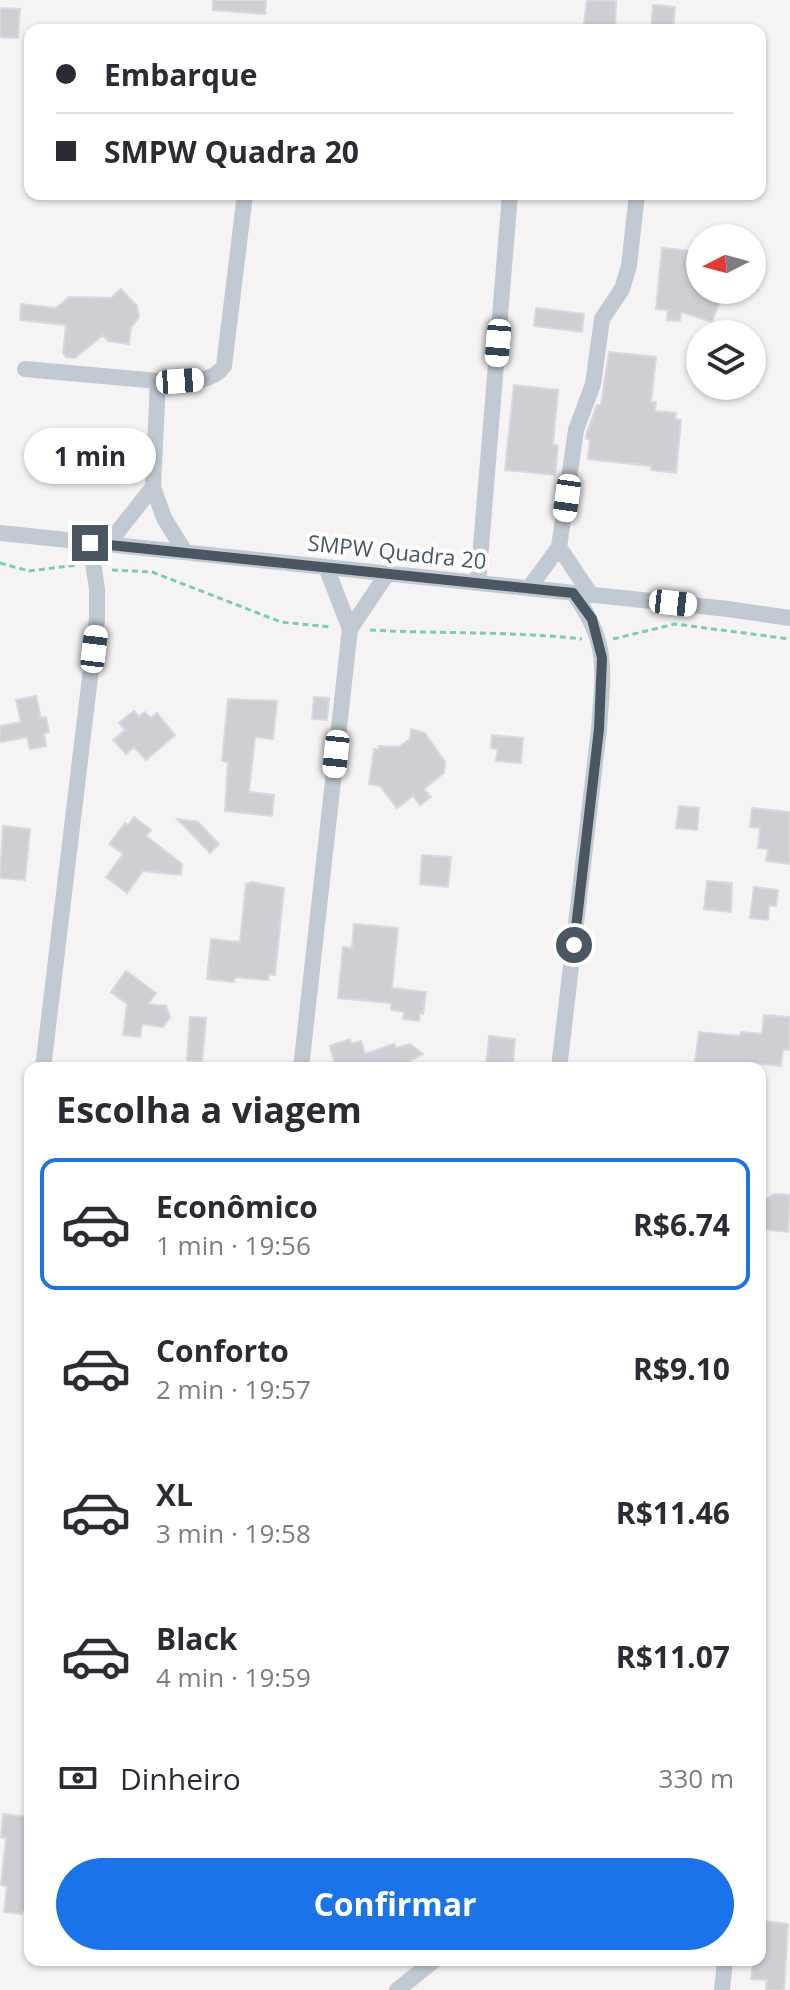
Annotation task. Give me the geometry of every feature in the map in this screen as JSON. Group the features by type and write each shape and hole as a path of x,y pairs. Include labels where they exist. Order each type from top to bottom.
{"street":[{"path":"25,369 158,381 204,380 219,373 224,366 244,200"},
{"path":"478,583 510,200"},
{"path":"529,588 559,547 576,430 593,384 602,319 622,289 629,266 636,200"},
{"path":"158,381 153,487 164,518 185,552"},
{"path":"108,544 153,487"},
{"name":"SMPW Quadra 20","path":"0,533 790,618"},
{"path":"44,1062 97,619 90,543"},
{"path":"559,547 582,594 600,642 599,729 560,1062"},
{"path":"302,1062 350,629 326,567"},
{"path":"350,629 387,574"},
{"path":"397,1990 427,1966"},
{"path":"722,1990 724,1966"}],"path":[{"path":"0,563 29,571 75,565 152,572 281,622 350,629 456,635 532,633 600,642 675,624 790,639"}],"building":[{"path":"213,0 266,0 265,14 213,10"},
{"path":"587,0 616,1 615,24 584,24"},
{"path":"653,5 675,7 674,24 651,24"},
{"path":"0,8 20,9 18,38 0,37"},
{"path":"662,248 686,251 686,304 719,304 713,320 681,312 680,321 667,320 668,310 656,309"},
{"path":"121,289 137,306 139,317 131,328 129,344 108,341 103,335 75,358 66,357 63,353 66,325 20,320 21,304 56,308 69,297 111,298"},
{"path":"536,308 584,314 582,332 534,326"},
{"path":"609,352 656,357 651,402 656,402 655,411 676,413 675,419 681,420 676,473 651,470 651,466 588,459 590,439 586,439 587,432 597,405 601,405"},
{"path":"514,385 558,390 553,444 558,446 555,475 505,470"},
{"path":"36,696 41,718 46,717 49,732 44,733 46,746 30,749 27,737 0,742 0,726 21,722 16,700"},
{"path":"314,697 329,698 327,720 312,719"},
{"path":"228,699 277,701 273,739 255,737 249,792 274,795 272,816 225,811 228,762 222,761"},
{"path":"134,711 139,717 145,712 151,718 157,713 175,735 146,760 134,747 126,754 113,740 125,730 119,723"},
{"path":"411,729 425,733 445,762 444,773 424,789 431,797 420,805 413,796 397,808 380,786 369,784 374,749 378,750 379,746 399,747 410,739"},
{"path":"492,735 523,738 521,763 496,761 498,749 491,748"},
{"path":"679,806 699,808 697,830 676,828"},
{"path":"752,808 790,812 790,864 766,861 768,849 758,848 760,828 750,827"},
{"path":"134,817 151,830 146,836 182,864 181,875 143,871 127,893 106,877 123,854 109,844 125,823 128,825"},
{"path":"177,819 198,822 219,844 210,853"},
{"path":"3,826 30,829 25,880 0,878"},
{"path":"422,855 451,857 448,887 420,884"},
{"path":"707,881 732,883 731,912 704,909"},
{"path":"252,882 284,888 275,975 269,974 268,980 235,977 234,982 207,979 211,939 240,942 246,884"},
{"path":"754,887 778,890 776,906 769,906 768,920 750,918"},
{"path":"354,924 398,928 392,988 426,992 419,1021 403,1019 404,1012 391,1010 391,1003 338,998 343,947 352,948"},
{"path":"126,971 156,993 148,1004 166,1006 170,1017 163,1027 142,1024 140,1037 123,1035 127,1004 111,992"},
{"path":"764,1015 790,1017 790,1050 783,1049 781,1066 766,1064 766,1062 695,1062 699,1032 740,1036 741,1032 762,1034"},
{"path":"190,1017 206,1018 202,1061 187,1060"},
{"path":"489,1036 515,1039 513,1062 487,1062"},
{"path":"350,1039 351,1044 361,1041 365,1054 394,1044 396,1048 410,1044 423,1054 408,1062 334,1062 330,1046"},
{"path":"774,1194 790,1195 788,1232 766,1230 766,1199"},
{"path":"3,1814 24,1816 22,1914 4,1912 7,1886 1,1885 6,1838 1,1837"},
{"path":"766,1921 788,1924 784,1990 766,1990 767,1980 751,1979 753,1966 766,1966"}],"route":[{"path":"90,543 573,593 592,619 602,658 599,729 574,945"}]}
